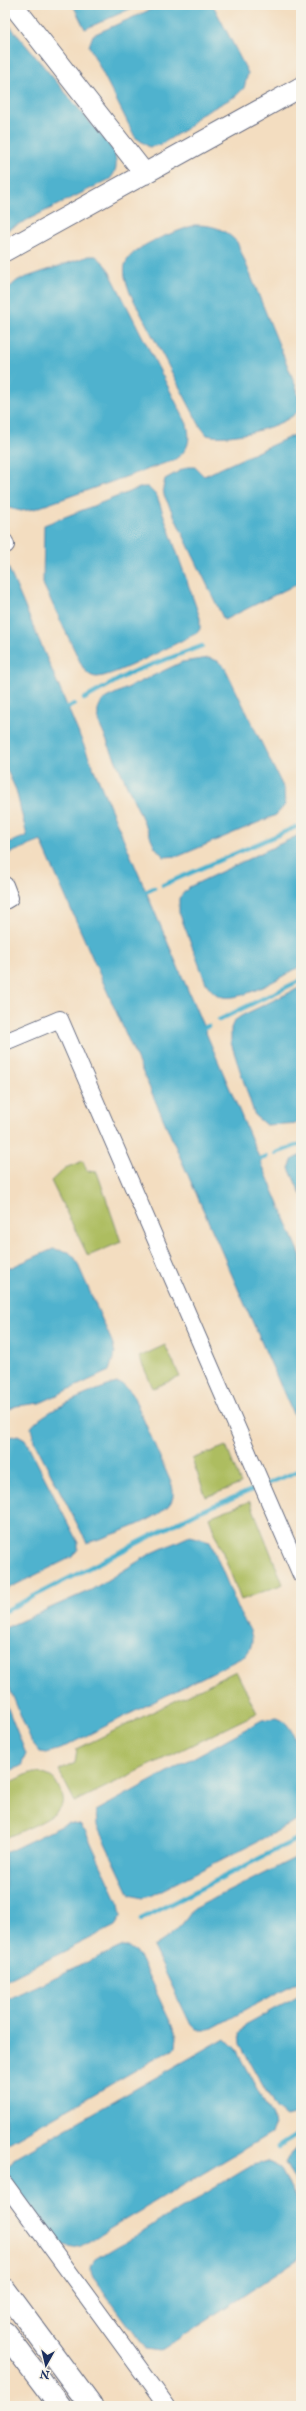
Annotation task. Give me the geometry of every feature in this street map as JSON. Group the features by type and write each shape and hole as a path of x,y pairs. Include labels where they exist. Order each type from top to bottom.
{"highway":[{"path":"5,2290 91,2406"},
{"path":"5,2333 60,2406"}],"street":[{"path":"13,5 144,174"},
{"path":"5,252 301,87"},
{"path":"5,885 10,898 5,901"},
{"path":"5,1042 60,1019 301,1575"},
{"path":"5,2184 167,2406"}],"green space":[{"path":"83,1161 87,1171 97,1172 121,1242 88,1256 51,1181 65,1168"},
{"path":"165,1345 180,1377 153,1388 139,1357"},
{"path":"226,1446 241,1484 206,1497 192,1459"},
{"path":"250,1501 283,1584 241,1600 209,1517"},
{"path":"236,1671 257,1713 75,1802 59,1771 75,1763 77,1749"},
{"path":"30,1773 41,1774 52,1778 62,1794 63,1804 55,1814 47,1819 5,1838 5,1785"}],"water":[{"path":"73,5 139,5 85,29"},
{"path":"167,5 213,5 248,73 244,88 236,96 197,117 189,127 160,145 149,147 135,137 89,46 93,35 154,8"},
{"path":"5,20 114,151 116,169 110,179 5,231"},
{"path":"194,225 217,228 227,233 237,242 297,389 300,409 293,416 283,422 242,434 229,436 207,435 200,426 130,293 125,272 125,265 129,258 145,245"},
{"path":"89,256 96,256 106,265 187,424 189,435 188,445 183,453 174,460 34,509 21,511 5,507 5,291 18,280"},
{"path":"301,432 301,582 224,620 164,495 163,488 165,479 187,467 195,467 204,476"},
{"path":"142,487 148,487 157,496 200,618 200,629 197,633 130,666 104,676 91,676 82,666 43,584 44,525"},
{"path":"5,560 301,1256 301,1432 41,841 5,855 5,844 27,836 16,790 5,766"},
{"path":"209,658 218,661 225,668 284,789 285,805 276,815 179,856 164,857 155,847 101,728 98,712 102,701 106,698 182,662"},
{"path":"301,834 301,966 252,992 232,997 223,997 215,994 206,983 179,912 179,898 189,887"},
{"path":"301,987 301,1123 266,1125 255,1116 231,1043 231,1028 234,1021 241,1016"},
{"path":"301,1155 301,1195 289,1168 293,1159"},
{"path":"53,1249 69,1252 75,1258 112,1342 115,1353 109,1371 40,1403 16,1406 5,1412 5,1270"},
{"path":"117,1383 123,1384 132,1393 172,1485 173,1496 167,1507 158,1514 120,1532 87,1543 34,1441 31,1428 45,1415 70,1401"},
{"path":"18,1435 25,1439 78,1543 78,1549 72,1557 5,1590 5,1438"},
{"path":"190,1536 210,1541 242,1618 251,1632 252,1641 249,1651 245,1656 60,1749 47,1753 40,1752 31,1741 5,1677 5,1628 91,1590 152,1553"},
{"path":"5,1701 26,1754 21,1766 5,1773"},
{"path":"277,1718 286,1724 293,1734 297,1747 301,1779 301,1819 150,1896 142,1898 130,1895 97,1826 96,1811 262,1720"},
{"path":"68,1823 80,1825 85,1830 119,1904 121,1917 115,1926 5,1981 5,1853"},
{"path":"301,1855 301,1980 209,2030 196,2030 191,2025 153,1947 176,1931 193,1909"},
{"path":"121,1947 129,1947 139,1956 177,2036 176,2047 5,2145 5,2000"},
{"path":"301,1994 301,2113 286,2117 276,2109 240,2045 239,2034 245,2025"},
{"path":"225,2038 235,2048 272,2117 274,2126 271,2133 81,2246 73,2248 62,2246 10,2180 7,2174 7,2169 16,2157"},
{"path":"301,2146 301,2193 285,2163 291,2152"},
{"path":"268,2161 280,2168 301,2207 301,2257 166,2347 159,2351 146,2349 95,2280 91,2269 92,2264 96,2259 251,2166"}],"waterway":[{"path":"84,699 132,672 202,646"},
{"path":"64,710 74,704"},
{"path":"163,885 296,827"},
{"path":"141,894 154,888"},
{"path":"219,1020 301,980"},
{"path":"199,1030 208,1026"},
{"path":"276,1153 301,1144"},
{"path":"256,1160 266,1157"},
{"path":"5,1611 198,1512 301,1470"},
{"path":"141,1919 301,1837"},
{"path":"279,2147 301,2133"}]}
